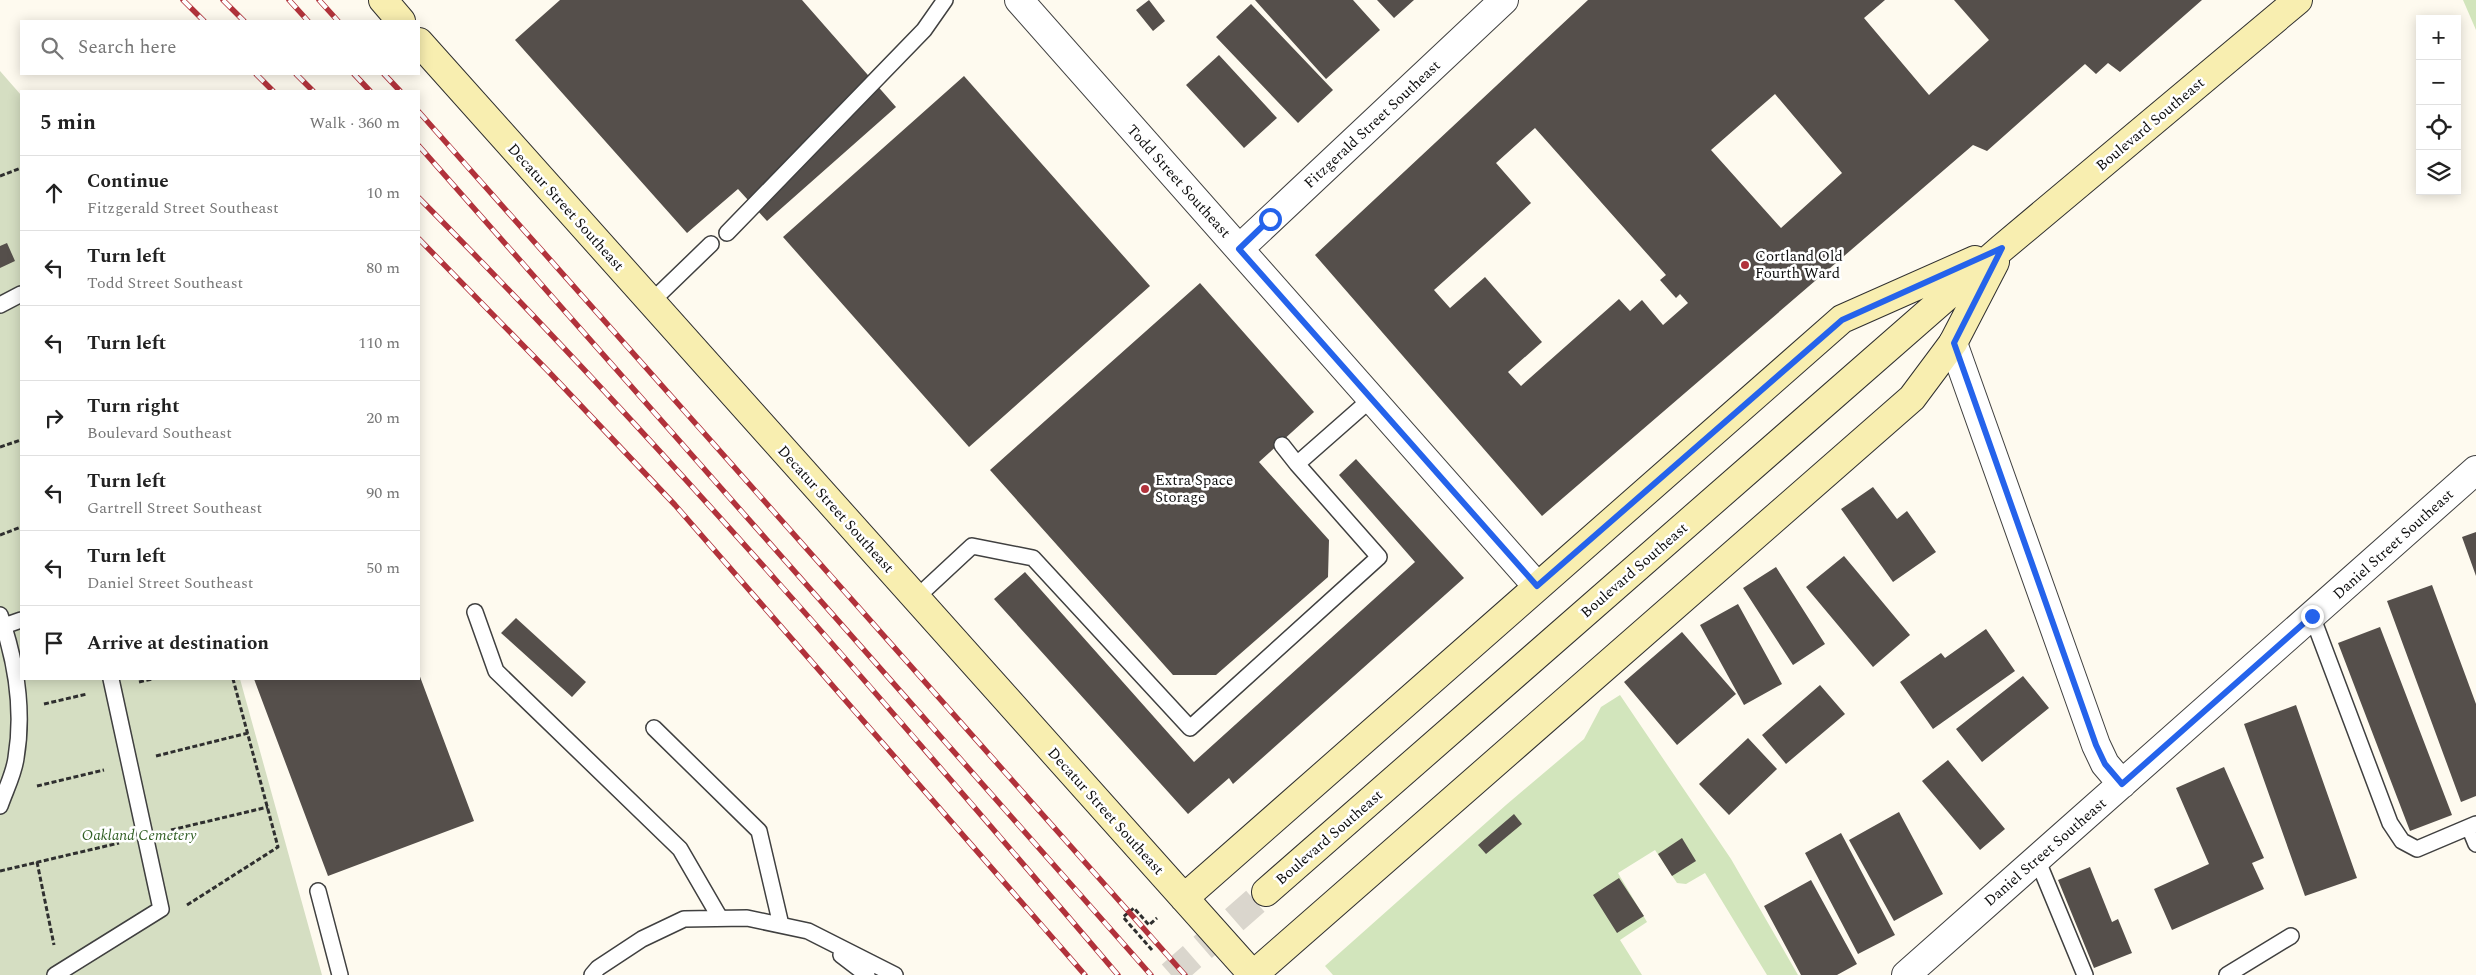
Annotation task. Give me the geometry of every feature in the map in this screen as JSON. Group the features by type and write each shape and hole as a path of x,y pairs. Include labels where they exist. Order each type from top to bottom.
{"main road":[{"path":"384,0 400,20"},
{"name":"Boulevard Southeast","path":"1266,892 2002,248 2298,0"},
{"name":"Decatur Street Southeast","path":"420,43 1253,975"},
{"path":"1184,898 1842,320 2002,248"},
{"name":"Boulevard Southeast","path":"1253,975 1912,398 1954,343 2002,248"}],"street":[{"name":"Todd Street Southeast","path":"1019,0 1537,586"},
{"name":"Fitzgerald Street Southeast","path":"1239,249 1504,0"},
{"path":"1954,343 2096,745 2105,764 2122,784"},
{"name":"Daniel Street Southeast","path":"1906,975 2476,470"}],"lane":[{"path":"727,233 924,30 945,0"},
{"path":"651,302 711,244"},
{"path":"0,305 20,295"},
{"path":"1297,464 1371,399"},
{"path":"916,598 972,546 1033,558 1190,728 1379,558 1282,445"},
{"path":"475,612 496,670 680,848 720,918"},
{"path":"2312,616 2390,823 2402,841 2417,849 2473,825 2476,844"},
{"path":"0,806 16,759 19,710 15,662 2,620 20,620"},
{"path":"58,974 161,909 112,683"},
{"path":"654,728 759,831 781,925"},
{"path":"2037,858 2085,975"},
{"path":"318,891 340,975"},
{"path":"592,975 598,968 642,939 684,919 720,918 747,918 808,931 895,975"},
{"path":"808,931 867,975"},
{"path":"2228,975 2291,936"}],"path":[{"path":"0,176 20,168"},
{"path":"0,447 20,440"},
{"path":"0,535 20,527"},
{"path":"19,710 112,683 142,680"},
{"path":"185,906 278,847 233,680"},
{"path":"37,862 58,974"},
{"path":"1152,912 1157,918 1148,925 1134,908 1123,917 1152,950"}],"green space":[{"path":"2463,0 2476,0 2476,30"},
{"name":"Oakland Cemetery","path":"0,71 20,94 20,680 240,680 322,975 0,975"},
{"path":"1620,695 1731,859 1798,975 1767,975 1705,873 1686,884 1677,883 1655,850 1618,873 1647,922 1620,940 1642,975 1333,975 1325,966 1506,805 1584,739 1601,707"}],"building":[{"path":"560,0 802,0 896,107 767,221 738,189 687,233 515,40"},
{"path":"1149,0 1165,21 1153,31 1136,10"},
{"path":"1255,0 1353,0 1380,30 1326,79"},
{"path":"1377,0 1414,0 1394,18"},
{"name":"Cortland Old Fourth Ward","path":"1588,0 1885,0 1864,18 1929,95 1989,40 1954,0 2202,0 2120,72 2108,63 2096,74 2085,64 1987,151 1973,145 1542,516 1315,255","holes":["1775,94 1842,173 1781,228 1711,150","1535,128 1666,275 1660,280 1676,298 1680,294 1688,303 1663,325 1642,300 1630,311 1619,299 1521,386 1508,372 1542,342 1485,277 1450,308 1434,290 1531,203 1496,163"]},
{"path":"1251,4 1333,90 1298,123 1216,37"},
{"path":"1219,55 1277,118 1244,148 1186,85"},
{"path":"964,76 1150,286 969,447 783,237"},
{"path":"7,243 15,261 0,268 0,246"},
{"name":"Extra Space Storage","path":"1200,283 1314,412 1259,462 1329,540 1328,577 1216,675 1173,675 990,470"},
{"path":"1356,459 1464,578 1233,784 1229,778 1188,814 994,599 1025,572 1194,762 1415,562 1339,475"},
{"path":"1873,487 1897,519 1907,511 1936,552 1893,582 1841,509"},
{"path":"2476,532 2476,576 2462,537"},
{"path":"1844,556 1910,635 1873,667 1806,587"},
{"path":"1776,567 1825,644 1793,665 1743,588"},
{"path":"2432,585 2476,704 2476,796 2461,802 2387,601"},
{"path":"1738,604 1782,684 1744,705 1700,625"},
{"path":"516,618 586,682 572,697 501,633"},
{"path":"2380,627 2452,815 2410,831 2338,643"},
{"path":"1986,629 2015,671 1933,729 1900,682 1941,653 1945,658"},
{"path":"1682,632 1736,694 1677,745 1624,682"},
{"path":"2023,676 2049,708 1982,762 1956,729"},
{"path":"420,677 474,821 328,876 254,680 420,680"},
{"path":"1820,685 1845,714 1786,764 1762,735"},
{"path":"2296,705 2357,878 2305,896 2244,724"},
{"path":"1748,738 1777,769 1729,815 1699,784"},
{"path":"1948,760 2005,829 1980,850 1922,781"},
{"path":"2224,767 2264,858 2252,863 2264,889 2172,930 2154,889 2209,864 2176,788"},
{"path":"1899,812 1943,894 1894,921 1849,840"},
{"path":"1514,814 1522,824 1486,854 1478,845"},
{"path":"1841,833 1895,935 1858,954 1805,853"},
{"path":"1682,838 1696,861 1672,876 1658,854"},
{"path":"2090,867 2112,922 2118,919 2132,953 2094,968 2058,880"},
{"path":"1619,878 1644,916 1617,933 1593,895"},
{"path":"1811,880 1857,964 1837,975 1801,975 1764,906"}],"tunnel":[{"path":"1171,975 1266,892"}],"railway":[{"path":"183,0 203,20"},
{"path":"223,0 243,20"},
{"path":"289,0 307,20"},
{"path":"319,0 337,20"},
{"path":"257,75 272,90"},
{"path":"297,75 312,90"},
{"path":"355,75 369,90"},
{"path":"385,75 399,90"},
{"path":"420,113 1185,975"},
{"path":"420,147 1151,975"},
{"path":"420,199 600,386 776,580 1118,975"},
{"path":"420,240 675,505 1085,975"}],"place":[{"name":"Cortland Old Fourth Ward","path":"1745,265"},
{"name":"Extra Space Storage","path":"1145,489"}],"route":[{"path":"1270,219 1239,249 1537,586 1842,320 2002,248 1954,343 2096,745 2105,764 2122,784 2312,616"}]}
